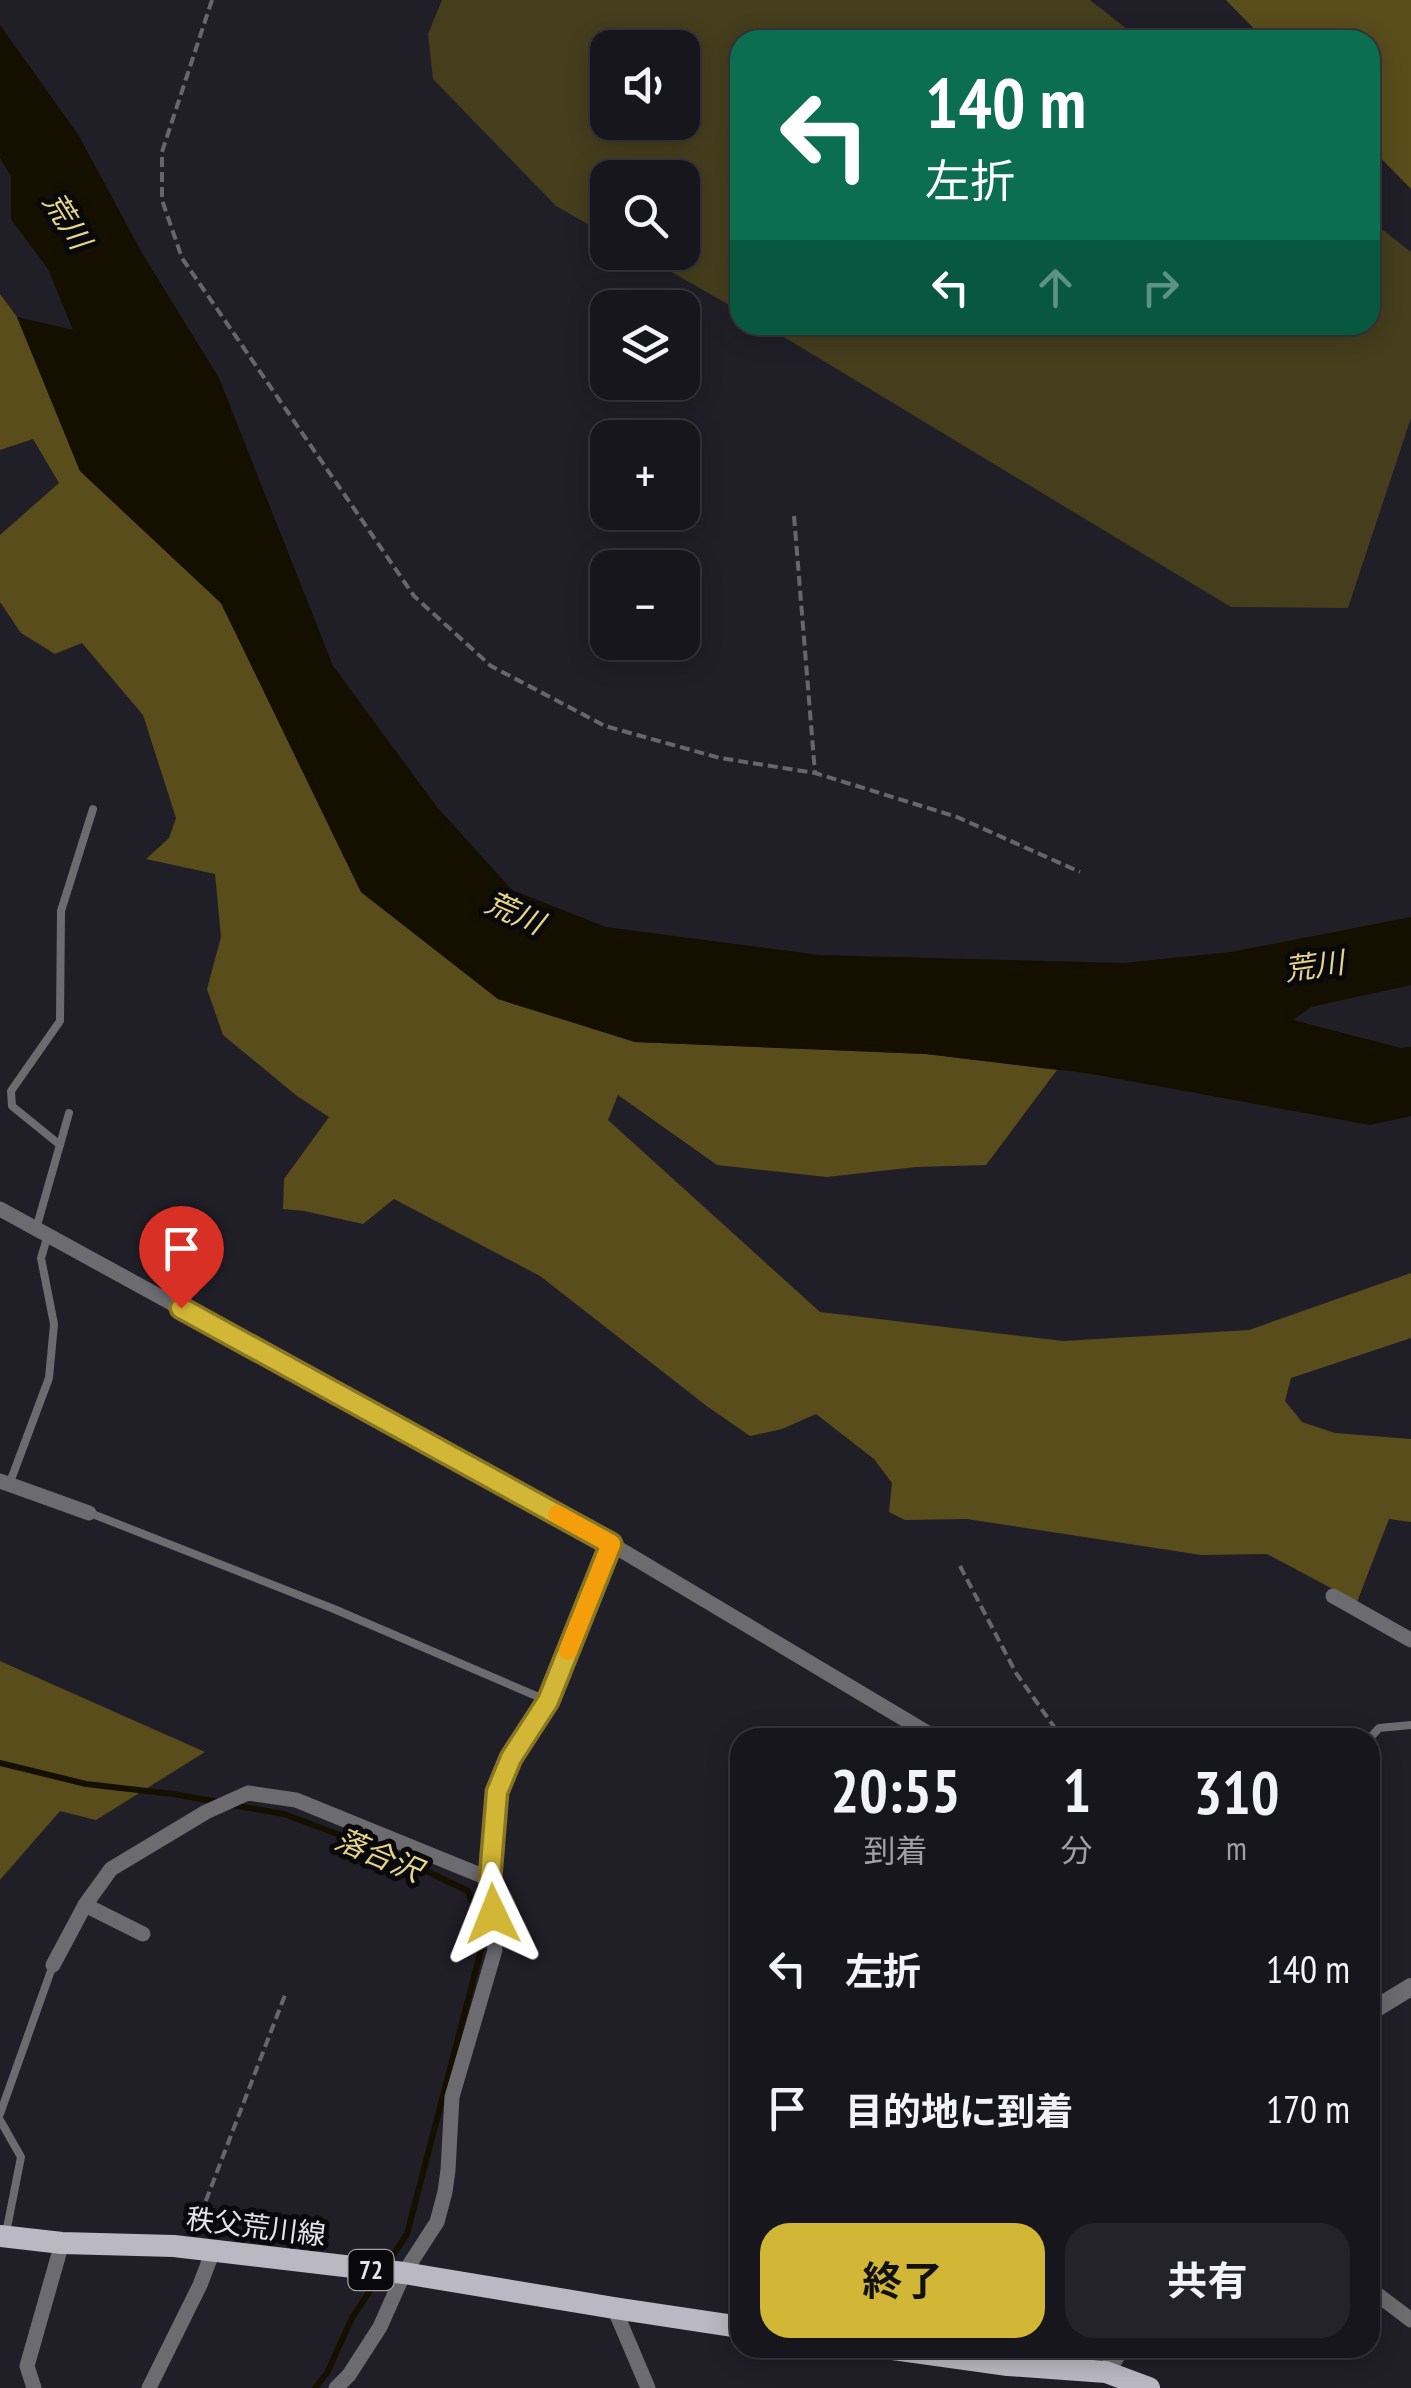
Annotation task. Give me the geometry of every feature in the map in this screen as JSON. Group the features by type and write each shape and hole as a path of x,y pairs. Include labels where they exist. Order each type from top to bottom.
{"main road":[{"name":"秩父荒川線","path":"2,2237 62,2244 188,2248 404,2273 730,2325"},
{"path":"958,2358 1149,2388"}],"street":[{"path":"0,1209 611,1544 919,1728"},
{"path":"5,1483 89,1513"},
{"path":"336,2388 380,2327 404,2273 437,2222 446,2192 452,2097 496,1950 490,1878 497,1792 511,1758 548,1701 611,1544"},
{"path":"1333,1596 1411,1640"},
{"path":"53,1965 84,1905 111,1869 206,1812 248,1793 296,1800 490,1878"},
{"path":"84,1905 144,1934"},
{"path":"1380,2006 1411,1987"},
{"path":"34,2388 27,2366 62,2244"},
{"path":"149,2388 213,2251"},
{"path":"1380,2297 1411,2320"},
{"path":"614,2308 648,2388"},
{"path":"1091,2377 1111,2358"}],"lane":[{"path":"60,1144 12,1106 11,1091 60,1021 61,910 93,808"},
{"path":"5,1483 49,1378 54,1324 41,1258 42,1232 70,1113"},
{"path":"89,1513 334,1608 548,1701"},
{"path":"1379,1728 1411,1725"},
{"path":"2,2237 21,2157 0,2117 53,1965"}],"path":[{"path":"212,0 162,152 162,200 182,258 414,596 491,666 605,726 720,758 815,772 958,816 1080,872"},
{"path":"794,516 815,772"},
{"path":"960,1566 1016,1673 1055,1728"},
{"path":"188,2248 285,1996"}],"shaded area":[{"path":"442,0 1090,0 1128,30 730,30 730,305 668,270 700,270 700,160 590,160 590,225 556,206 433,79 428,34"},
{"path":"1226,0 1411,0 1411,189 1380,157 1380,30 1255,30"},
{"path":"1380,228 1411,252 1411,418 1348,608 1231,607 781,335 1380,335"},
{"path":"0,294 17,317 80,471 221,603 361,892 498,999 635,1042 926,1054 1057,1070 986,1165 916,1167 827,1177 717,1165 618,1095 608,1120 820,1312 1063,1341 1249,1330 1411,1273 1411,1338 1291,1378 1285,1401 1302,1422 1335,1433 1411,1439 1411,1522 1389,1519 1357,1602 1267,1554 1201,1555 967,1519 905,1520 889,1512 892,1483 874,1459 816,1414 782,1429 750,1436 540,1276 394,1199 363,1224 283,1209 284,1179 329,1117 223,1035 207,989 221,937 215,874 146,859 169,838 176,818 143,715 82,643 55,654 21,633 0,602 0,535 59,483 33,439 0,450"},
{"path":"0,1661 205,1752 96,1820 60,1811 0,1880"}],"water":[{"name":"荒川","path":"0,25 79,136 142,253 219,378 333,666 437,807 512,890 606,927 820,955 1123,963 1231,952 1411,917 1411,985 1311,1007 1293,1020 1401,1048 1411,1047 1411,1116 1370,1125 1086,1073 926,1054 635,1042 498,999 361,892 221,603 80,471 17,317 73,330 48,269 11,219 11,176 0,158"}],"waterway":[{"name":"落合沢","path":"0,1763 86,1784 220,1802"},
{"name":"落合沢","path":"232,1805 284,1814 393,1855 468,1891 485,1935 407,2234 386,2266"},
{"name":"落合沢","path":"315,2388 379,2277"}],"slow traffic":[{"path":"557,1514 611,1544 568,1651"}],"route":[{"path":"181,1308 611,1544 548,1701 511,1758 497,1792 490,1878 493,1914"}]}
